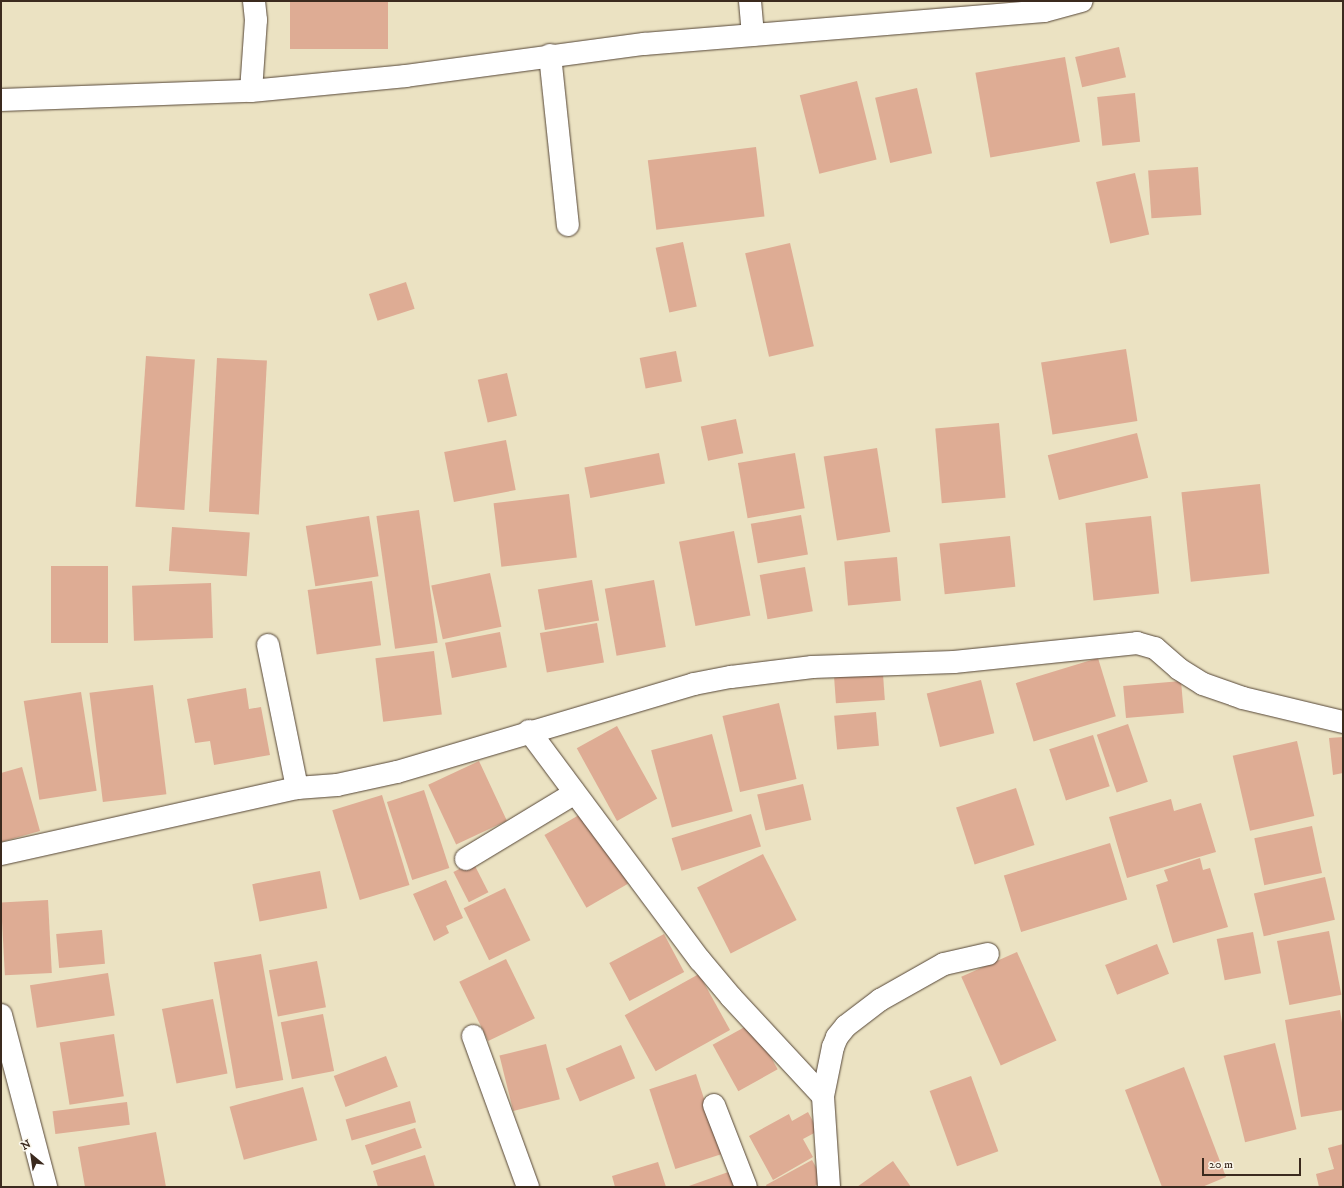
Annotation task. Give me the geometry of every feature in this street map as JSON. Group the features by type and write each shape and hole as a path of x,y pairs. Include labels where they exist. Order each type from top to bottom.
{"street":[{"path":"251,91 256,20 254,1"},
{"path":"750,1 752,35"},
{"path":"1,100 251,91 406,76 550,55 1082,1"},
{"path":"550,55 568,225"},
{"path":"1,854 297,788 337,784 397,772 454,757 529,731 694,684 731,677 812,667 954,662 1127,643 1154,648 1203,684 1243,698 1343,722"},
{"path":"268,645 297,788"},
{"path":"529,731 700,960 731,998 823,1096"},
{"path":"466,859 575,793"},
{"path":"829,1187 823,1096 833,1046 846,1026 880,1000 944,964 988,954"},
{"path":"1,1015 46,1187"},
{"path":"473,1036 528,1187"},
{"path":"714,1105 746,1187"}],"building":[{"path":"290,1 388,1 388,49 290,49"},
{"path":"1119,47 1126,77 1082,87 1075,57"},
{"path":"1065,57 1080,142 990,157 975,73"},
{"path":"857,81 877,160 819,174 800,95"},
{"path":"917,88 932,153 890,163 875,98"},
{"path":"1135,93 1140,142 1102,146 1097,97"},
{"path":"756,147 765,216 656,230 648,160"},
{"path":"1198,167 1201,215 1151,218 1148,170"},
{"path":"1135,173 1149,234 1110,243 1096,182"},
{"path":"683,242 697,307 669,312 656,248"},
{"path":"790,243 814,346 769,357 745,253"},
{"path":"406,282 415,309 378,321 369,294"},
{"path":"1126,349 1137,421 1052,435 1041,362"},
{"path":"676,351 682,381 646,388 640,358"},
{"path":"146,356 195,359 184,510 135,507"},
{"path":"217,358 267,361 259,514 209,512"},
{"path":"507,373 517,416 488,423 478,380"},
{"path":"736,419 743,453 708,461 701,426"},
{"path":"999,423 1006,498 942,503 935,429"},
{"path":"1137,433 1148,478 1059,500 1048,455"},
{"path":"506,440 516,490 454,502 444,452"},
{"path":"877,448 890,532 837,540 824,456"},
{"path":"659,453 665,483 590,498 584,468"},
{"path":"795,453 805,508 748,518 738,463"},
{"path":"1260,484 1269,574 1191,582 1181,492"},
{"path":"569,494 577,558 501,567 494,503"},
{"path":"419,510 438,643 395,649 376,516"},
{"path":"801,515 808,554 758,563 751,524"},
{"path":"369,516 379,576 315,586 306,526"},
{"path":"1151,516 1159,594 1094,600 1085,523"},
{"path":"172,527 250,532 247,576 169,571"},
{"path":"734,531 750,615 695,626 679,542"},
{"path":"1010,536 1015,587 945,594 939,543"},
{"path":"897,557 901,601 848,605 844,562"},
{"path":"51,566 108,566 108,643 51,643"},
{"path":"805,567 813,611 768,619 760,575"},
{"path":"490,573 501,627 443,639 431,585"},
{"path":"592,580 599,620 545,630 538,590"},
{"path":"654,580 666,647 617,656 605,589"},
{"path":"372,581 381,645 317,654 308,590"},
{"path":"211,583 213,638 134,641 132,586"},
{"path":"597,623 604,662 547,672 540,633"},
{"path":"500,632 507,667 452,678 445,643"},
{"path":"434,651 442,715 383,722 375,658"},
{"path":"1098,658 1116,716 1034,741 1016,683"},
{"path":"883,674 885,700 836,703 834,677"},
{"path":"981,680 994,733 940,747 927,694"},
{"path":"1181,681 1184,713 1126,718 1123,686"},
{"path":"153,685 166,794 103,802 89,693"},
{"path":"246,688 249,709 261,707 270,755 214,765 210,741 195,743 187,699"},
{"path":"81,692 97,791 39,800 24,701"},
{"path":"779,703 797,779 740,792 722,716"},
{"path":"876,712 879,746 837,750 834,716"},
{"path":"1128,724 1148,782 1117,792 1097,735"},
{"path":"617,726 657,799 617,821 577,748"},
{"path":"712,734 733,811 672,828 651,750"},
{"path":"1093,735 1110,786 1066,801 1049,749"},
{"path":"1343,737 1343,773 1333,775 1329,738"},
{"path":"1297,741 1314,816 1250,831 1233,756"},
{"path":"479,761 507,821 456,844 428,785"},
{"path":"22,767 40,831 1,842 1,773"},
{"path":"803,784 811,820 766,831 757,795"},
{"path":"1016,788 1035,845 975,865 956,807"},
{"path":"424,790 449,868 412,880 387,802"},
{"path":"382,795 409,885 360,900 332,810"},
{"path":"1171,799 1174,811 1201,803 1216,852 1127,878 1109,817"},
{"path":"586,811 628,884 586,908 544,835"},
{"path":"751,814 761,847 682,871 672,838"},
{"path":"1312,826 1322,873 1264,885 1254,838"},
{"path":"1110,843 1127,899 1021,932 1004,875"},
{"path":"763,854 797,920 731,954 697,888"},
{"path":"1200,858 1203,870 1210,868 1228,927 1173,943 1156,885 1168,881 1164,870"},
{"path":"473,862 488,892 469,902 453,872"},
{"path":"320,871 327,908 260,921 252,884"},
{"path":"1325,877 1335,920 1264,936 1254,893"},
{"path":"446,880 463,918 446,926 449,933 434,941 413,894"},
{"path":"505,888 530,940 489,960 464,908"},
{"path":"48,900 52,973 5,975 1,902"},
{"path":"102,930 105,964 59,968 56,934"},
{"path":"1329,931 1341,995 1289,1005 1277,941"},
{"path":"1253,932 1261,973 1225,980 1217,939"},
{"path":"664,934 684,972 629,1001 609,963"},
{"path":"1157,944 1169,974 1117,995 1105,965"},
{"path":"1017,952 1056,1041 1001,1065 961,977"},
{"path":"261,954 283,1080 236,1088 214,962"},
{"path":"506,959 535,1018 488,1041 459,982"},
{"path":"317,961 326,1007 278,1016 269,970"},
{"path":"108,973 115,1015 37,1028 30,985"},
{"path":"699,974 730,1030 656,1071 625,1015"},
{"path":"213,999 228,1074 176,1084 162,1009"},
{"path":"1340,1010 1343,1029 1343,1110 1301,1117 1285,1020"},
{"path":"323,1014 334,1071 292,1079 281,1022"},
{"path":"752,1023 778,1069 738,1091 713,1045"},
{"path":"114,1034 124,1096 70,1105 60,1043"},
{"path":"1275,1043 1297,1129 1245,1142 1224,1056"},
{"path":"546,1044 560,1099 513,1111 499,1056"},
{"path":"621,1045 635,1078 580,1102 566,1068"},
{"path":"386,1056 398,1087 346,1107 334,1076"},
{"path":"1184,1067 1226,1177 1202,1187 1162,1187 1125,1090"},
{"path":"696,1074 722,1154 675,1169 649,1089"},
{"path":"971,1076 998,1151 957,1166 930,1091"},
{"path":"303,1087 317,1140 244,1160 230,1107"},
{"path":"410,1101 416,1122 352,1141 346,1119"},
{"path":"127,1102 130,1125 55,1134 53,1111"},
{"path":"808,1112 818,1131 803,1139 813,1157 773,1180 749,1136 789,1114 792,1121"},
{"path":"415,1128 422,1148 372,1165 365,1145"},
{"path":"156,1132 166,1187 85,1187 78,1147"},
{"path":"1343,1144 1343,1187 1319,1187 1316,1174 1334,1169 1328,1148"},
{"path":"425,1155 435,1187 378,1187 373,1171"},
{"path":"812,1160 824,1181 813,1187 767,1187 766,1185"},
{"path":"893,1161 911,1187 857,1187"},
{"path":"658,1162 666,1187 615,1187 612,1176"},
{"path":"734,1170 739,1187 686,1187"}]}
